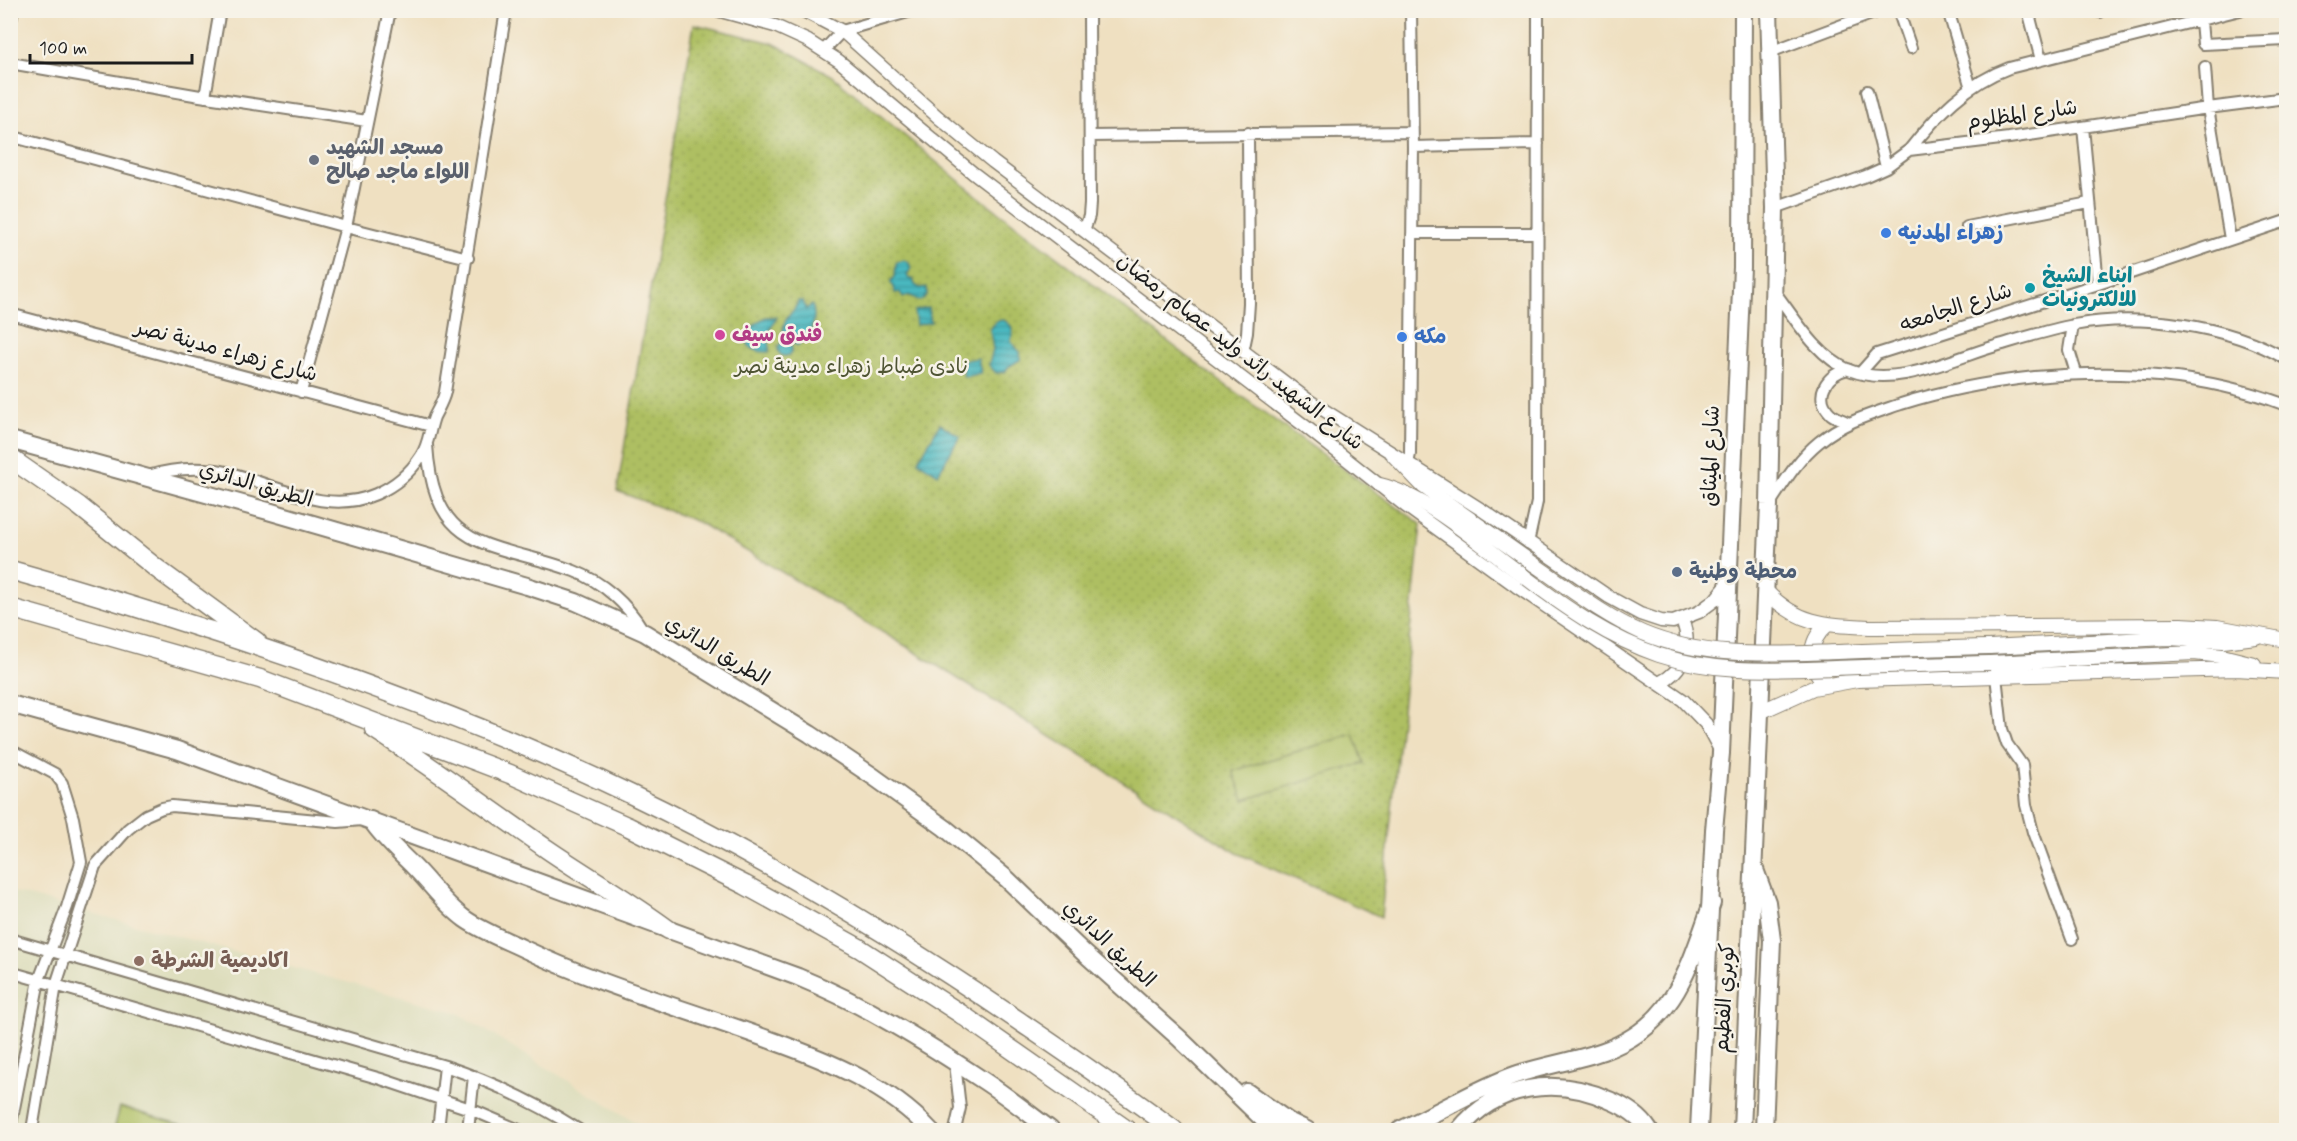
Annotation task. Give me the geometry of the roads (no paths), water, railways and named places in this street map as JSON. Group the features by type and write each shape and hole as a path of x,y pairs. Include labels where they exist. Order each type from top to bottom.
{"highway":[{"path":"10,458 79,506 156,568 266,649"},
{"path":"10,570 71,586 396,694 525,746 630,794 733,846 834,902 932,963 1106,1080 1174,1131"},
{"path":"10,608 260,679 510,774 629,827 745,885 859,948 961,1014 1127,1131"},
{"path":"339,708 430,766 547,849 669,930"}],"main road":[{"name":"شارع الميثاق","path":"1712,903 1714,830 1721,753 1729,583 1743,213 1743,10"},
{"path":"1764,1131 1772,940 1767,902 1754,867 1769,505 1774,291 1775,208 1769,10"},
{"name":"الطريق الدائري","path":"10,440 527,586 576,602 645,633 810,734 945,828 1006,879 1179,1038 1274,1131"},
{"path":"1394,456 1423,486 1589,603 1626,625 1665,641 1706,651 1770,654 1989,647 2167,638 2230,640 2266,635"},
{"path":"1380,485 1401,491 1423,502 1582,618 1620,639 1659,655 1697,665 1751,670 1990,663 2194,653 2238,659 2266,670"},
{"path":"1766,591 1795,614 1827,625 1873,627 2157,624 2199,626 2286,640"},
{"path":"1827,625 1817,636 1812,657 1815,670 1827,684"},
{"path":"1760,712 1799,693 1827,684 1857,680 2207,669 2286,672"},
{"path":"10,704 177,750 828,989 916,1038 1008,1097 1048,1128"},
{"path":"370,819 386,840 443,900 478,927 558,965 727,1023 848,1071 904,1107 930,1131"},
{"name":"كوبري الفطيم","path":"1742,1131 1754,867"},
{"path":"1400,1131 1495,1082 1603,1051 1633,1037 1659,1015 1682,984 1712,903"},
{"name":"كوبري الفطيم","path":"1699,1131 1712,903"},
{"path":"1179,1038 1270,1109 1307,1131"},
{"path":"1459,1131 1477,1111 1492,1102 1525,1089 1544,1086 1565,1086 1589,1091 1606,1098 1632,1112 1649,1131"}],"street":[{"path":"10,25 13,10"},
{"path":"205,97 220,10"},
{"path":"301,392 346,227 390,10"},
{"path":"506,10 445,392 431,426 427,445 429,472 435,494 446,513 460,530 489,547 562,567 590,578 625,605 645,633"},
{"name":"شارع الشهيد رائد وليد عصام رمضان","path":"717,10 775,26 824,50 973,173 1380,485 1516,586 1683,700 1712,734 1721,753"},
{"name":"شارع الشهيد رائد وليد عصام رمضان","path":"802,10 842,32 938,117 1084,231 1324,412 1482,510 1528,543 1632,610 1661,621 1682,620"},
{"path":"824,50 842,32 915,10"},
{"path":"1084,231 1090,210 1089,10"},
{"path":"1408,464 1410,454 1413,147 1410,10"},
{"path":"1528,543 1538,502 1538,10"},
{"path":"1770,52 1882,10"},
{"path":"1898,10 1911,48"},
{"path":"1948,10 1971,88"},
{"path":"2028,10 2041,60"},
{"path":"1909,150 1940,114 1989,75 2200,16 2240,10"},
{"path":"2200,16 2203,44 2286,40"},
{"path":"10,63 205,97 367,121"},
{"path":"2205,67 2208,108 2230,239"},
{"path":"1867,92 1886,167"},
{"name":"شارع المظلوم","path":"1775,208 1866,176 1886,167 1909,150 2286,98"},
{"path":"2083,127 2098,284"},
{"path":"1090,136 1412,132"},
{"path":"1243,352 1249,303 1248,133"},
{"path":"10,136 468,258"},
{"path":"1413,147 1538,144"},
{"path":"1966,227 2089,203"},
{"name":"شارع الجامعه","path":"1860,373 1877,354 2286,221"},
{"path":"1412,233 1538,233"},
{"path":"1774,291 1820,349 1848,369 1860,373 1884,376 1922,370 1998,345 2073,325 2122,321 2174,325 2241,339 2286,359"},
{"name":"شارع زهراء مدينة نصر","path":"10,314 431,426"},
{"path":"1190,338 1202,321"},
{"path":"2073,325 2069,350 2076,373"},
{"path":"1848,369 1838,371 1830,377 1823,395 1830,413 1849,423"},
{"path":"1769,505 1806,454 1826,437 1849,423 1911,401 1963,387 2076,373 2138,373 2184,378 2230,388 2286,405"},
{"path":"144,477 172,470 214,470 314,500 349,502 372,496 394,484 413,467 427,445"},
{"path":"1659,683 1672,675 1685,655 1687,640 1682,620 1707,607 1729,583"},
{"path":"1996,676 2004,736 2022,765 2031,825 2072,939"},
{"path":"10,750 54,774 62,783 73,818 81,862 39,980 10,1129"},
{"path":"32,1131 56,985 94,866 128,829 152,811 172,807 338,822 370,819"},
{"path":"10,939 445,1066 474,1076 554,1114 579,1131"},
{"path":"10,972 441,1098 519,1131"},
{"path":"955,1063 960,1107 955,1131"},
{"path":"438,1131 445,1066"},
{"path":"468,1131 474,1076"},
{"path":"1026,1131 1048,1128"}],"water":[{"path":"904,260 911,268 907,275 909,279 913,279 915,285 920,288 927,287 927,294 920,301 909,295 903,298 900,292 895,293 890,282 895,277 896,263"},
{"path":"798,301 803,301 806,309 812,305 814,317 812,328 797,346 783,332 785,321 795,309"},
{"path":"928,308 931,322 916,325 914,311"},
{"path":"766,317 777,317 770,329 769,352 752,348 747,339 753,327"},
{"path":"1004,320 1011,326 1012,343 1020,352 1021,359 1008,367 1005,372 996,373 989,365 993,349 990,330 996,321"},
{"path":"785,342 790,344 792,349 790,354 785,356 780,354 778,349 780,344"},
{"path":"978,358 981,373 964,377 961,361"},
{"path":"940,424 960,436 938,474 918,461"}],"place":[{"name":"مسجد الشهيد اللواء ماجد صالح","path":"314,160"},
{"name":"زهراء المدنيه","path":"1886,233"},
{"name":"ابناء الشيخ للالكترونيات","path":"2030,288"},
{"name":"فندق سيف","path":"720,335"},
{"name":"مكه","path":"1402,337"},
{"name":"محطة وطنية","path":"1677,572"},
{"name":"اكاديمية الشرطة","path":"139,961"}],"park label":[{"name":"نادى ضباط زهراء مدينة نصر","path":"852,367"}]}
